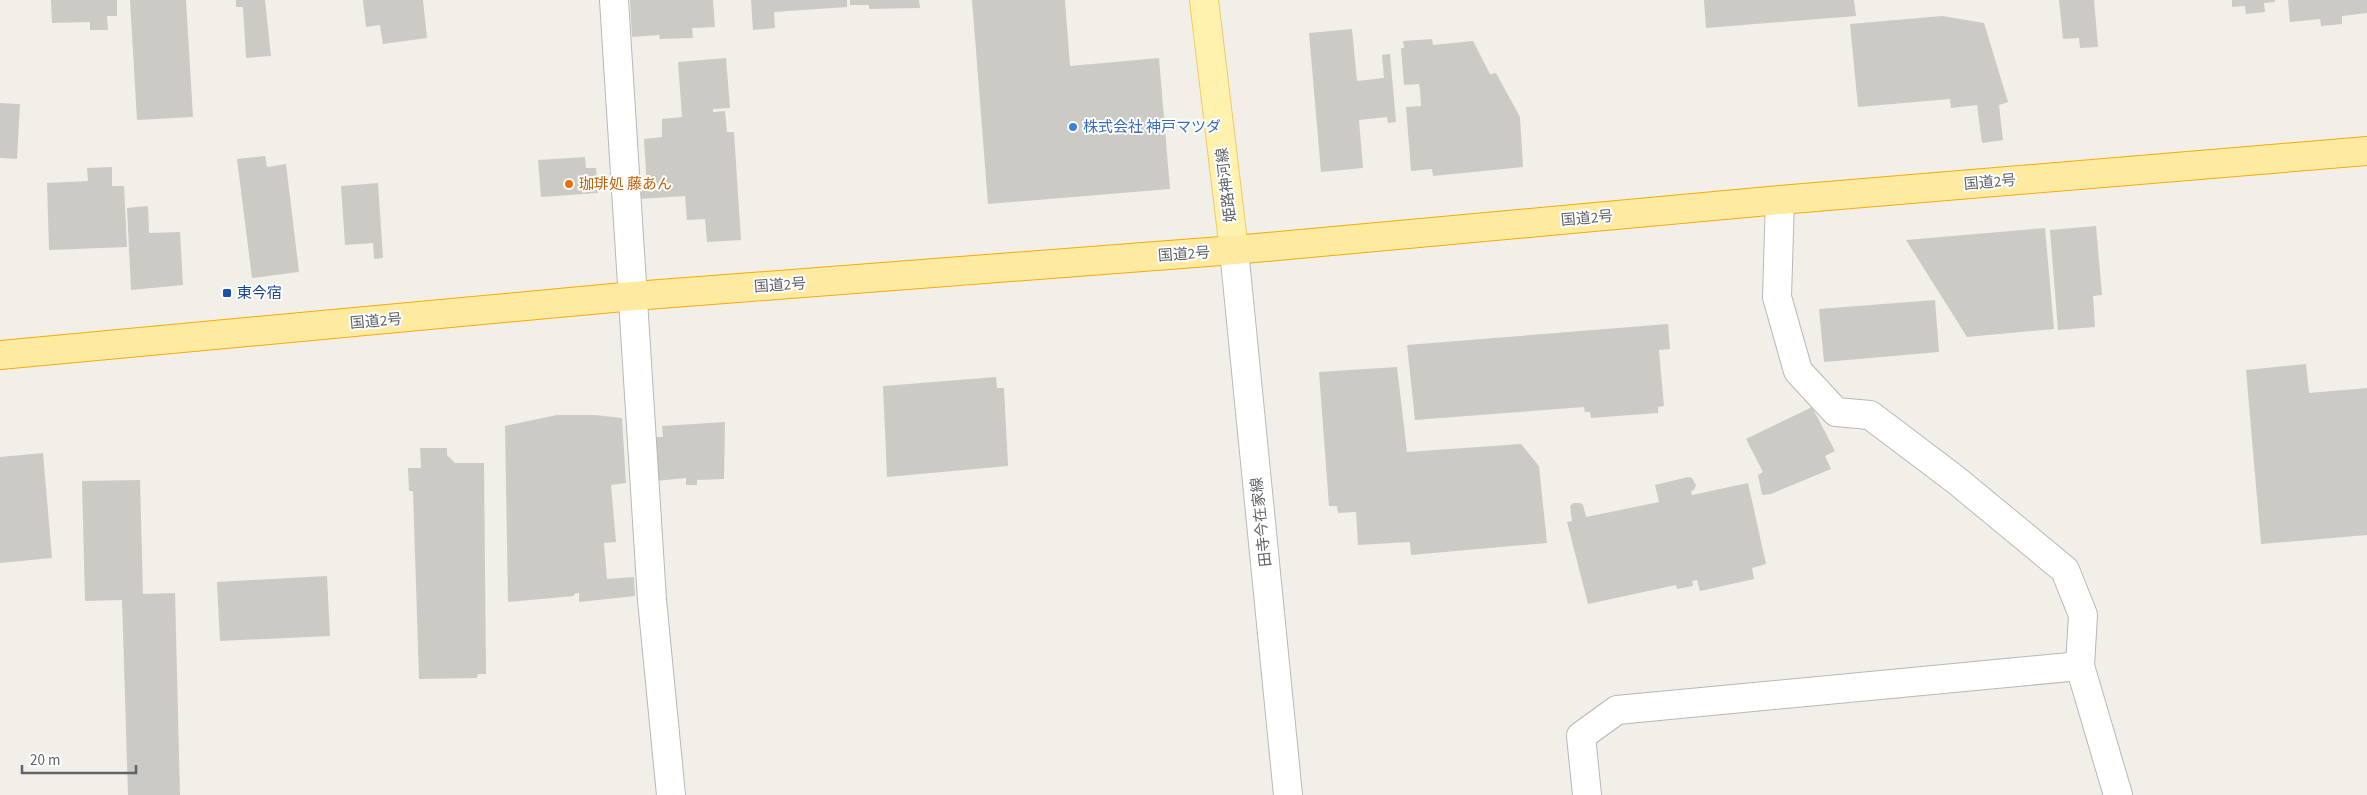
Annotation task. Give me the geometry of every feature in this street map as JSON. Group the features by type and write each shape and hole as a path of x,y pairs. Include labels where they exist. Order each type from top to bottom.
{"highway":[{"name":"国道2号","path":"0,355 634,296 1234,250 1780,200 2367,151"}],"main road":[{"name":"姫路神河線","path":"1204,0 1234,250"}],"street":[{"path":"614,0 652,600 671,795"},
{"path":"1780,200 1777,297 1798,371 1836,412 1870,415 1956,480 2064,570 2083,615 2080,666 2118,795"},
{"name":"田寺今在家線","path":"1234,250 1288,795"},
{"path":"1587,795 1581,736 1616,710 2080,666"}],"building":[{"path":"51,0 117,0 117,16 107,16 108,30 90,30 90,22 52,23"},
{"path":"130,0 186,0 193,117 137,120"},
{"path":"236,0 265,0 271,56 246,58 243,7 236,7"},
{"path":"363,0 423,0 427,38 383,44 380,25 366,27"},
{"path":"630,0 713,0 715,27 692,28 693,38 659,39 660,35 632,37"},
{"path":"751,0 847,0 847,7 774,12 775,28 753,30"},
{"path":"850,0 919,0 920,8 869,9 869,5 850,5"},
{"name":"株式会社 神戸マツダ","path":"972,0 1065,0 1070,66 1159,58 1170,189 988,204"},
{"path":"1704,0 1854,0 1856,16 1706,28"},
{"path":"2059,0 2094,0 2098,47 2080,48 2079,38 2063,39"},
{"path":"2232,0 2275,0 2275,2 2264,3 2265,12 2246,14 2245,6 2232,7"},
{"path":"2288,0 2367,0 2367,13 2342,16 2342,24 2321,26 2320,19 2290,22"},
{"path":"1942,16 1984,23 2008,102 1999,105 2003,140 1982,143 1977,105 1951,108 1950,99 1858,107 1850,24"},
{"path":"1352,29 1357,81 1384,78 1382,55 1390,54 1396,122 1388,123 1387,117 1359,120 1363,168 1321,172 1309,33"},
{"path":"1432,39 1433,45 1473,41 1490,74 1496,73 1520,117 1523,167 1433,176 1432,169 1411,171 1406,107 1421,106 1420,90 1419,84 1404,85 1401,48 1404,48 1403,41"},
{"path":"726,58 730,108 713,109 713,112 725,111 727,132 734,132 741,240 707,242 705,219 687,220 685,196 639,199 639,189 647,189 644,139 662,137 662,119 682,117 678,62"},
{"path":"0,103 20,104 17,159 0,158"},
{"path":"265,156 267,167 286,164 299,272 252,278 237,159"},
{"path":"585,157 586,168 596,168 598,193 541,197 538,160"},
{"path":"112,167 112,186 124,186 127,247 49,250 47,183 88,181 87,168"},
{"path":"378,183 383,258 374,259 373,243 345,245 341,186"},
{"path":"148,206 149,233 180,232 183,285 131,290 127,208"},
{"path":"2096,226 2102,295 2093,296 2095,327 2058,330 2050,230"},
{"path":"2045,228 2054,329 1967,337 1906,240"},
{"path":"1935,300 1939,352 1824,362 1819,309"},
{"path":"1668,324 1670,349 1659,350 1664,406 1658,407 1658,413 1591,418 1590,412 1585,412 1584,407 1415,420 1407,345"},
{"path":"2306,364 2309,393 2367,388 2367,535 2261,544 2246,370"},
{"path":"1397,367 1407,452 1521,444 1539,466 1547,543 1411,555 1410,542 1358,545 1356,512 1338,513 1337,506 1329,506 1319,372"},
{"path":"996,377 997,388 1004,388 1008,466 887,477 883,386"},
{"path":"1812,407 1835,451 1825,456 1831,469 1771,494 1762,495 1758,475 1763,472 1746,439"},
{"path":"557,415 595,415 622,418 626,483 611,485 616,542 604,543 607,579 634,577 635,596 579,602 579,593 574,594 574,596 508,602 505,426"},
{"path":"725,422 724,479 697,480 697,485 686,485 686,478 656,481 652,437 663,437 662,426"},
{"path":"420,448 447,448 447,455 455,463 484,463 486,674 478,674 477,678 419,679 413,491 409,491 408,468 421,468"},
{"path":"43,453 52,558 0,563 0,457"},
{"path":"1688,477 1692,478 1696,485 1694,490 1691,491 1692,495 1748,483 1766,564 1752,568 1754,579 1700,591 1697,580 1692,581 1693,586 1677,589 1676,585 1588,604 1567,522 1572,521 1570,506 1573,503 1583,505 1586,517 1659,502 1655,485"},
{"path":"140,480 143,594 175,593 180,795 128,795 122,600 85,601 82,481"},
{"path":"327,576 330,636 220,641 217,582"}],"place":[{"name":"株式会社 神戸マツダ","path":"1073,127"},
{"name":"珈琲処 藤あん","path":"569,184"},
{"name":"東今宿","path":"227,293"}]}
